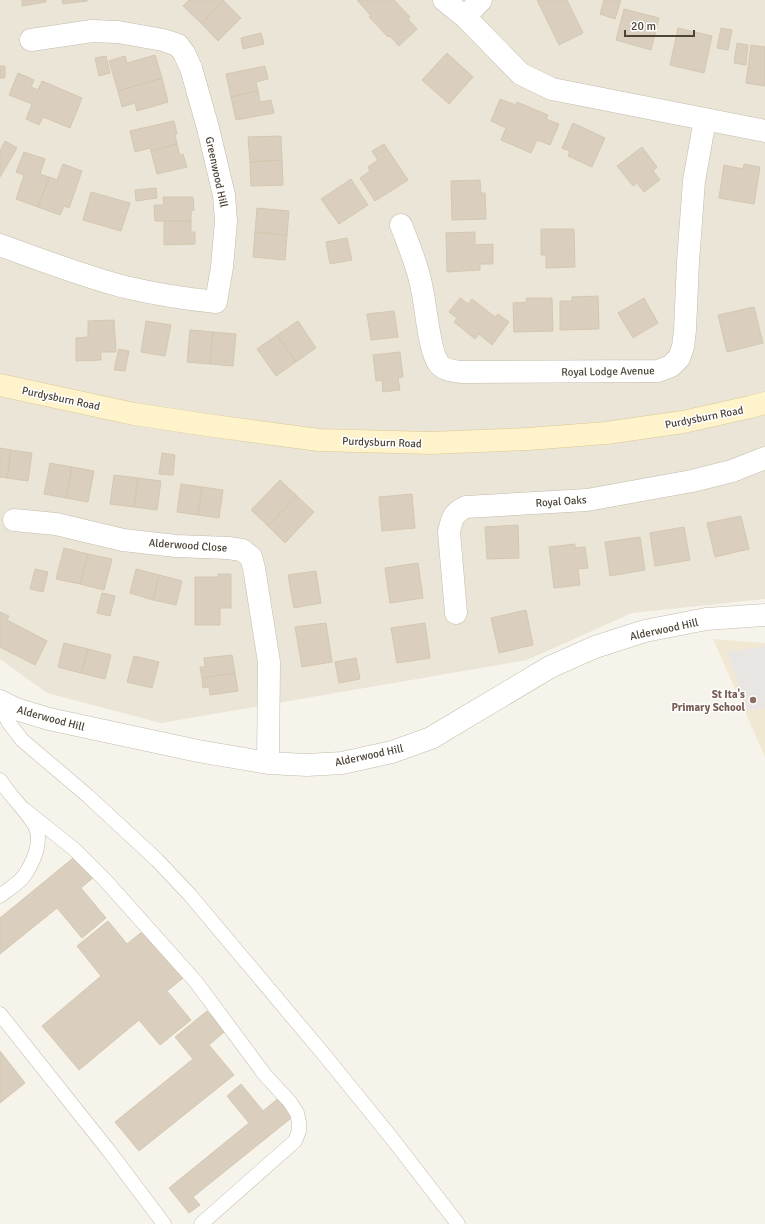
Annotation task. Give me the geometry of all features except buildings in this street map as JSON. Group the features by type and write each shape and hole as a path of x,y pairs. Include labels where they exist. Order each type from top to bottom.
{"street":[{"path":"444,0 465,17 521,74 552,89 765,130"},
{"path":"465,17 481,0"},
{"name":"Greenwood Hill","path":"0,245 69,270 125,287 188,299 216,302 222,267 226,221 224,195 208,128 191,68 184,53 178,45 163,40 118,32 92,31 31,40"},
{"name":"Royal Lodge Avenue","path":"401,225 413,253 422,288 433,350 439,364 448,370 461,372 658,371 671,366 679,358 683,347 694,181 705,119"},
{"name":"Purdysburn Road","path":"0,385 134,414 319,440 431,443 528,439 606,433 683,422 765,403"},
{"name":"Royal Oaks","path":"456,613 449,532 452,520 457,512 466,507 587,500 692,481 732,471 765,458"},
{"name":"Alderwood Close","path":"14,520 56,524 123,540 176,546 242,550 251,557 269,662 268,763"},
{"name":"Alderwood Hill","path":"0,701 16,709 49,719 198,751 268,763 307,765 342,763 392,752 431,738 550,667 595,647 645,631 706,620 765,615"}],"lane":[{"path":"0,705 9,723 22,740 71,781 157,860 190,895 331,1063 458,1224"},
{"path":"0,780 36,826 38,840 34,859 23,877 0,896"},
{"path":"25,810 74,849 105,880 158,938 196,982 265,1075 290,1102 297,1113 299,1131 295,1141 201,1224"},
{"path":"0,1014 109,1151 164,1224"}],"shaded area":[{"path":"0,0 765,0 765,599 632,613 527,660 161,723 47,693 0,659"},
{"name":"St Ita's Primary School","path":"713,639 765,643 765,757"},
{"path":"765,646 765,708 748,711 727,652"}],"place":[{"name":"St Ita's Primary School","path":"753,700"}]}
